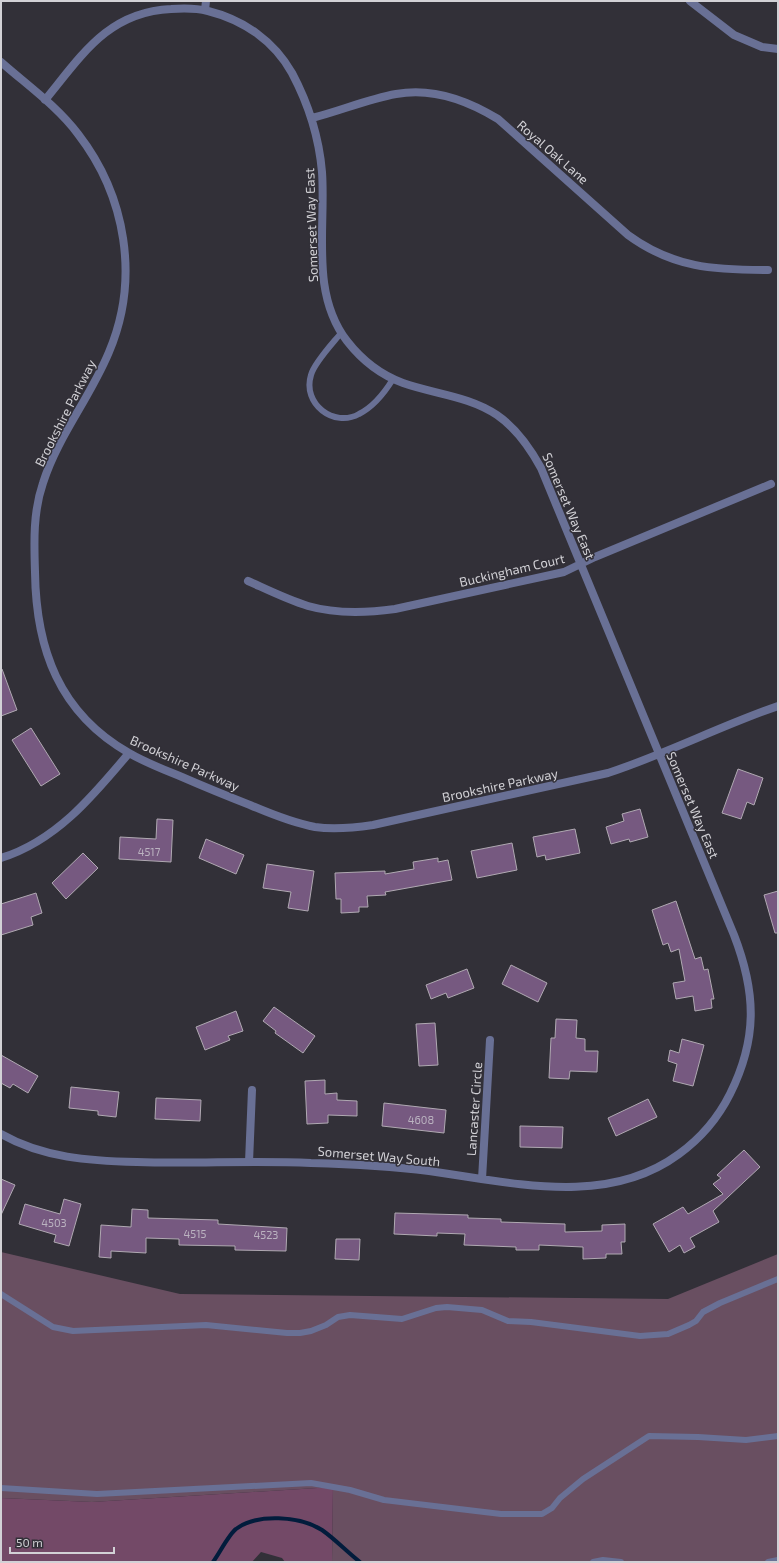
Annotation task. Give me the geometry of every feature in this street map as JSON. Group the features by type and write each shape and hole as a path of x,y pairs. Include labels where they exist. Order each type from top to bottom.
{"street":[{"path":"205,10 206,1"},
{"path":"690,1 734,35 762,47 778,49"},
{"name":"Somerset Way East","path":"45,100 84,52 98,38 128,18 160,9 192,8 221,14 261,35 290,69 312,118 318,142 322,173 323,277 327,300 341,333 357,353 366,361 393,379 404,384 469,401 496,414 510,425 528,446 541,468 734,935 745,966 749,983 751,1020 747,1050 736,1084 727,1100"},
{"name":"Brookshire Parkway","path":"1,62 45,100 83,141 96,161 112,193 124,242 126,284 118,326 110,351 100,373 54,455 42,485 35,525 35,585 37,612 49,661 62,688 88,723 129,753 173,774 276,816 313,826 349,828 373,825 615,771 778,706"},
{"name":"Royal Oak Lane","path":"312,118 396,94 421,92 457,98 474,105 498,120 628,234 647,248 661,255 693,265 732,270 768,270"},
{"name":"Buckingham Court","path":"248,581 313,607 346,612 378,612 395,610 564,572 595,557 771,484"},
{"path":"1,858 35,843 60,826 79,810 129,753"},
{"name":"Lancaster Circle","path":"482,1179 490,1040"},
{"path":"249,1162 252,1090"},
{"name":"Somerset Way South","path":"1,1134 48,1153 82,1160 156,1163 311,1163 394,1168 556,1187 585,1187 635,1178 664,1164 695,1142 712,1124 727,1100"}],"lane":[{"path":"341,333 311,374 311,394 318,408 335,418 349,418 359,415 372,404 393,379"},
{"path":"1,1294 53,1327 73,1331 206,1325 300,1333 326,1325 338,1317 350,1315 386,1319 402,1319 436,1308 447,1307 482,1310 508,1321 532,1322 646,1335 668,1334 680,1330 696,1321 703,1312 720,1303 778,1279"},
{"path":"1,1488 97,1494 311,1483 350,1490 390,1501 501,1514 542,1514 552,1508 560,1498 583,1478 649,1436 746,1440 778,1436"},
{"path":"593,1562 603,1560 621,1562"},
{"path":"768,1562 778,1560"}],"shaded area":[{"path":"1,1252 180,1294 668,1299 778,1254 778,1562 332,1562 333,1487 92,1502 1,1498"},
{"path":"333,1487 332,1562 285,1562 282,1558 261,1552 252,1562 1,1562 1,1498 92,1502"}],"building":[{"path":"1,669 17,710 1,716"},
{"path":"31,728 60,774 41,786 12,740"},
{"path":"738,769 763,778 754,805 747,802 741,819 722,813"},
{"path":"640,809 648,837 630,842 629,839 611,844 606,827 624,821 622,814"},
{"path":"157,819 173,820 171,862 119,859 120,837 156,839"},
{"path":"575,829 580,853 546,860 545,855 537,857 533,837"},
{"path":"206,839 244,855 236,874 199,858"},
{"path":"512,843 517,870 477,878 471,851"},
{"path":"83,853 98,868 66,899 52,883"},
{"path":"438,858 438,862 448,860 452,880 385,892 386,895 367,896 368,907 359,907 359,912 341,913 341,899 336,899 335,873 385,871 385,874 414,869 413,862"},
{"path":"267,864 314,871 308,911 288,908 291,892 263,888"},
{"path":"778,891 778,933 775,933 764,895"},
{"path":"36,893 42,913 31,917 33,925 1,935 1,904"},
{"path":"676,901 695,959 701,957 704,970 708,969 714,999 711,999 712,1008 695,1011 693,996 676,999 673,983 685,981 679,949 671,952 668,943 663,945 652,910"},
{"path":"511,965 547,983 538,1002 502,984"},
{"path":"467,969 474,988 448,998 446,993 431,999 426,985"},
{"path":"274,1007 315,1036 303,1053 275,1033 276,1031 263,1021"},
{"path":"236,1011 243,1031 228,1036 230,1040 205,1050 196,1027"},
{"path":"556,1019 577,1020 576,1038 585,1039 585,1051 598,1051 597,1072 570,1071 569,1079 549,1078 551,1038 555,1038"},
{"path":"435,1023 438,1065 419,1066 416,1024"},
{"path":"682,1039 704,1045 693,1086 673,1081 677,1064 668,1061 670,1050 679,1053"},
{"path":"1,1055 38,1076 28,1093 13,1084 10,1088 1,1083"},
{"path":"325,1080 325,1094 337,1093 337,1100 357,1101 357,1116 328,1115 328,1123 307,1124 305,1081"},
{"path":"71,1087 119,1092 116,1117 98,1115 98,1111 69,1108"},
{"path":"156,1098 201,1100 200,1121 155,1119"},
{"path":"648,1099 657,1117 616,1136 608,1118"},
{"path":"384,1103 446,1110 444,1133 382,1126"},
{"path":"520,1126 563,1127 562,1148 520,1147"},
{"path":"744,1150 760,1167 713,1211 719,1222 690,1238 695,1247 684,1253 680,1245 669,1252 653,1224 683,1207 688,1214 723,1194 713,1184 721,1178 717,1175"},
{"path":"1,1179 15,1185 1,1215"},
{"path":"64,1199 81,1204 69,1246 54,1242 56,1235 19,1224 25,1204 60,1214"},
{"path":"132,1209 148,1210 148,1218 218,1220 218,1224 287,1228 286,1251 235,1250 235,1246 179,1245 179,1239 146,1238 146,1253 111,1251 111,1258 99,1257 101,1225 131,1227"},
{"path":"395,1213 468,1215 468,1218 501,1219 501,1222 565,1224 565,1232 602,1231 602,1225 625,1224 625,1242 621,1242 622,1254 606,1254 606,1258 583,1259 583,1247 539,1245 539,1250 516,1250 516,1247 464,1245 465,1234 437,1233 437,1236 394,1234"},
{"path":"336,1239 360,1239 359,1260 335,1259"}],"waterway":[{"path":"213,1562 236,1529 255,1520 279,1518 291,1519 313,1525 332,1537 360,1562"}]}
